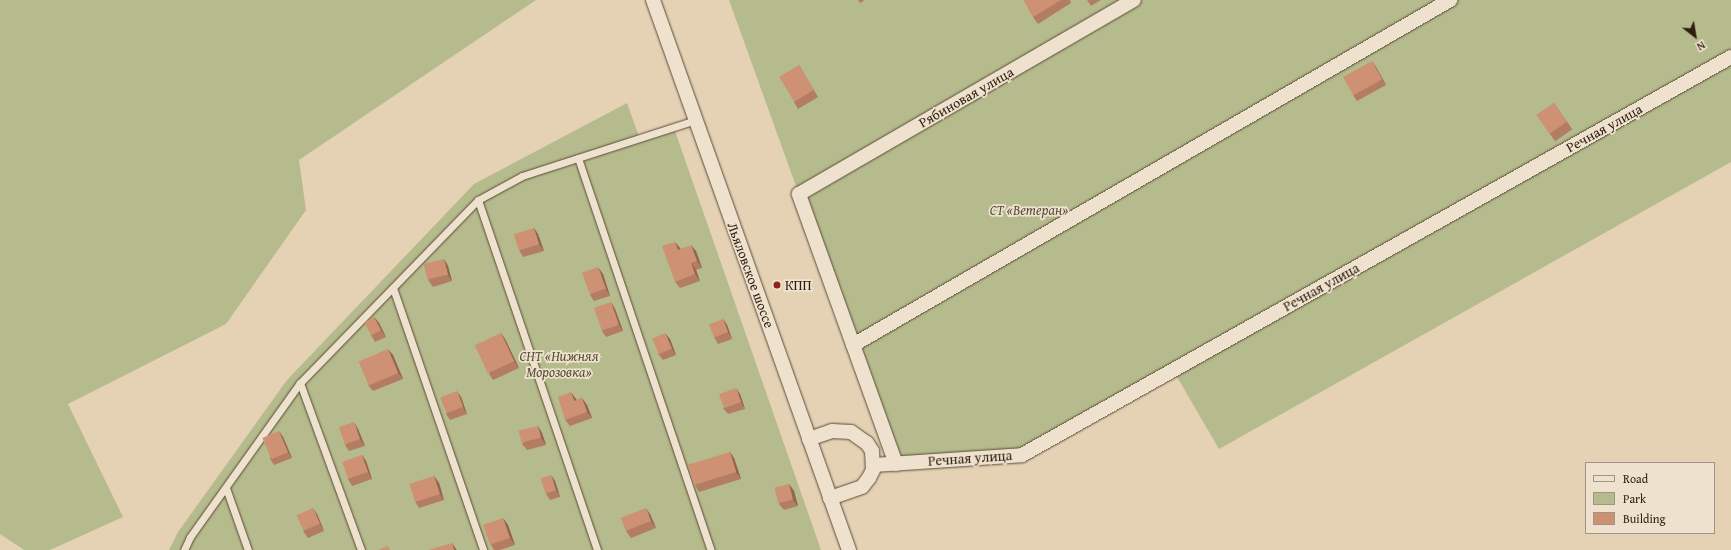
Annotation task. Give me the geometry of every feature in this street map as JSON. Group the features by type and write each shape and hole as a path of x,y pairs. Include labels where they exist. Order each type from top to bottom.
{"street":[{"name":"Рябиновая улица","path":"853,345 799,194 1134,0"},
{"path":"896,464 853,345 1450,0"},
{"name":"Льяловское шоссе","path":"656,1 696,120 849,550"},
{"name":"Речная улица","path":"873,466 1022,454 1731,56"},
{"path":"809,439 832,431 851,432 867,443 872,451 873,466 869,478 862,487 830,498"}],"lane":[{"path":"184,550 300,383 478,200 522,176 696,120"},
{"path":"578,158 711,550"},
{"path":"478,200 597,550"},
{"path":"393,288 483,550"},
{"path":"300,383 361,550"},
{"path":"226,488 248,550"}],"green space":[{"path":"0,0 536,0 299,160 306,210 226,324 68,404 123,517 50,550 24,550 0,534"},
{"name":"СТ «Ветеран»","path":"729,0 1731,0 1731,162 1219,449 1173,370 1022,455 896,464"},
{"name":"СНТ «Нижняя Морозовка»","path":"627,103 641,142 675,131 821,550 169,550 178,532 287,380 474,184"}],"building":[{"path":"1024,0 1061,0 1033,17"},
{"path":"1372,61 1382,79 1353,95 1343,77"},
{"path":"799,65 814,90 794,102 779,77"},
{"path":"1554,103 1567,122 1549,134 1537,115"},
{"path":"534,228 539,244 519,250 514,234"},
{"path":"675,242 678,250 691,245 697,261 691,263 695,274 675,282 662,246"},
{"path":"444,259 448,275 427,280 424,264"},
{"path":"598,267 606,289 590,294 582,273"},
{"path":"611,302 619,325 602,331 594,308"},
{"path":"374,317 381,330 371,335 364,322"},
{"path":"723,319 728,332 714,337 709,324"},
{"path":"501,333 514,361 488,373 475,345"},
{"path":"665,333 672,349 659,354 652,339"},
{"path":"388,349 398,373 369,385 359,362"},
{"path":"736,388 741,402 724,408 719,394"},
{"path":"457,391 463,407 446,413 440,397"},
{"path":"571,392 574,401 582,398 587,412 565,420 558,397"},
{"path":"354,422 360,439 345,444 339,427"},
{"path":"538,426 541,438 521,442 519,431"},
{"path":"279,431 288,452 271,459 262,438"},
{"path":"730,452 736,472 694,485 688,465"},
{"path":"362,455 368,472 348,479 342,462"},
{"path":"551,475 556,490 545,494 541,478"},
{"path":"434,476 440,494 415,502 409,484"},
{"path":"789,484 793,500 778,503 774,488"},
{"path":"313,508 320,524 303,531 297,515"},
{"path":"646,508 651,521 626,531 621,518"},
{"path":"503,518 510,538 490,545 483,525"},
{"path":"452,543 454,550 428,550"},
{"path":"388,546 390,550 378,550"}],"place":[{"name":"КПП","path":"777,285"}]}
